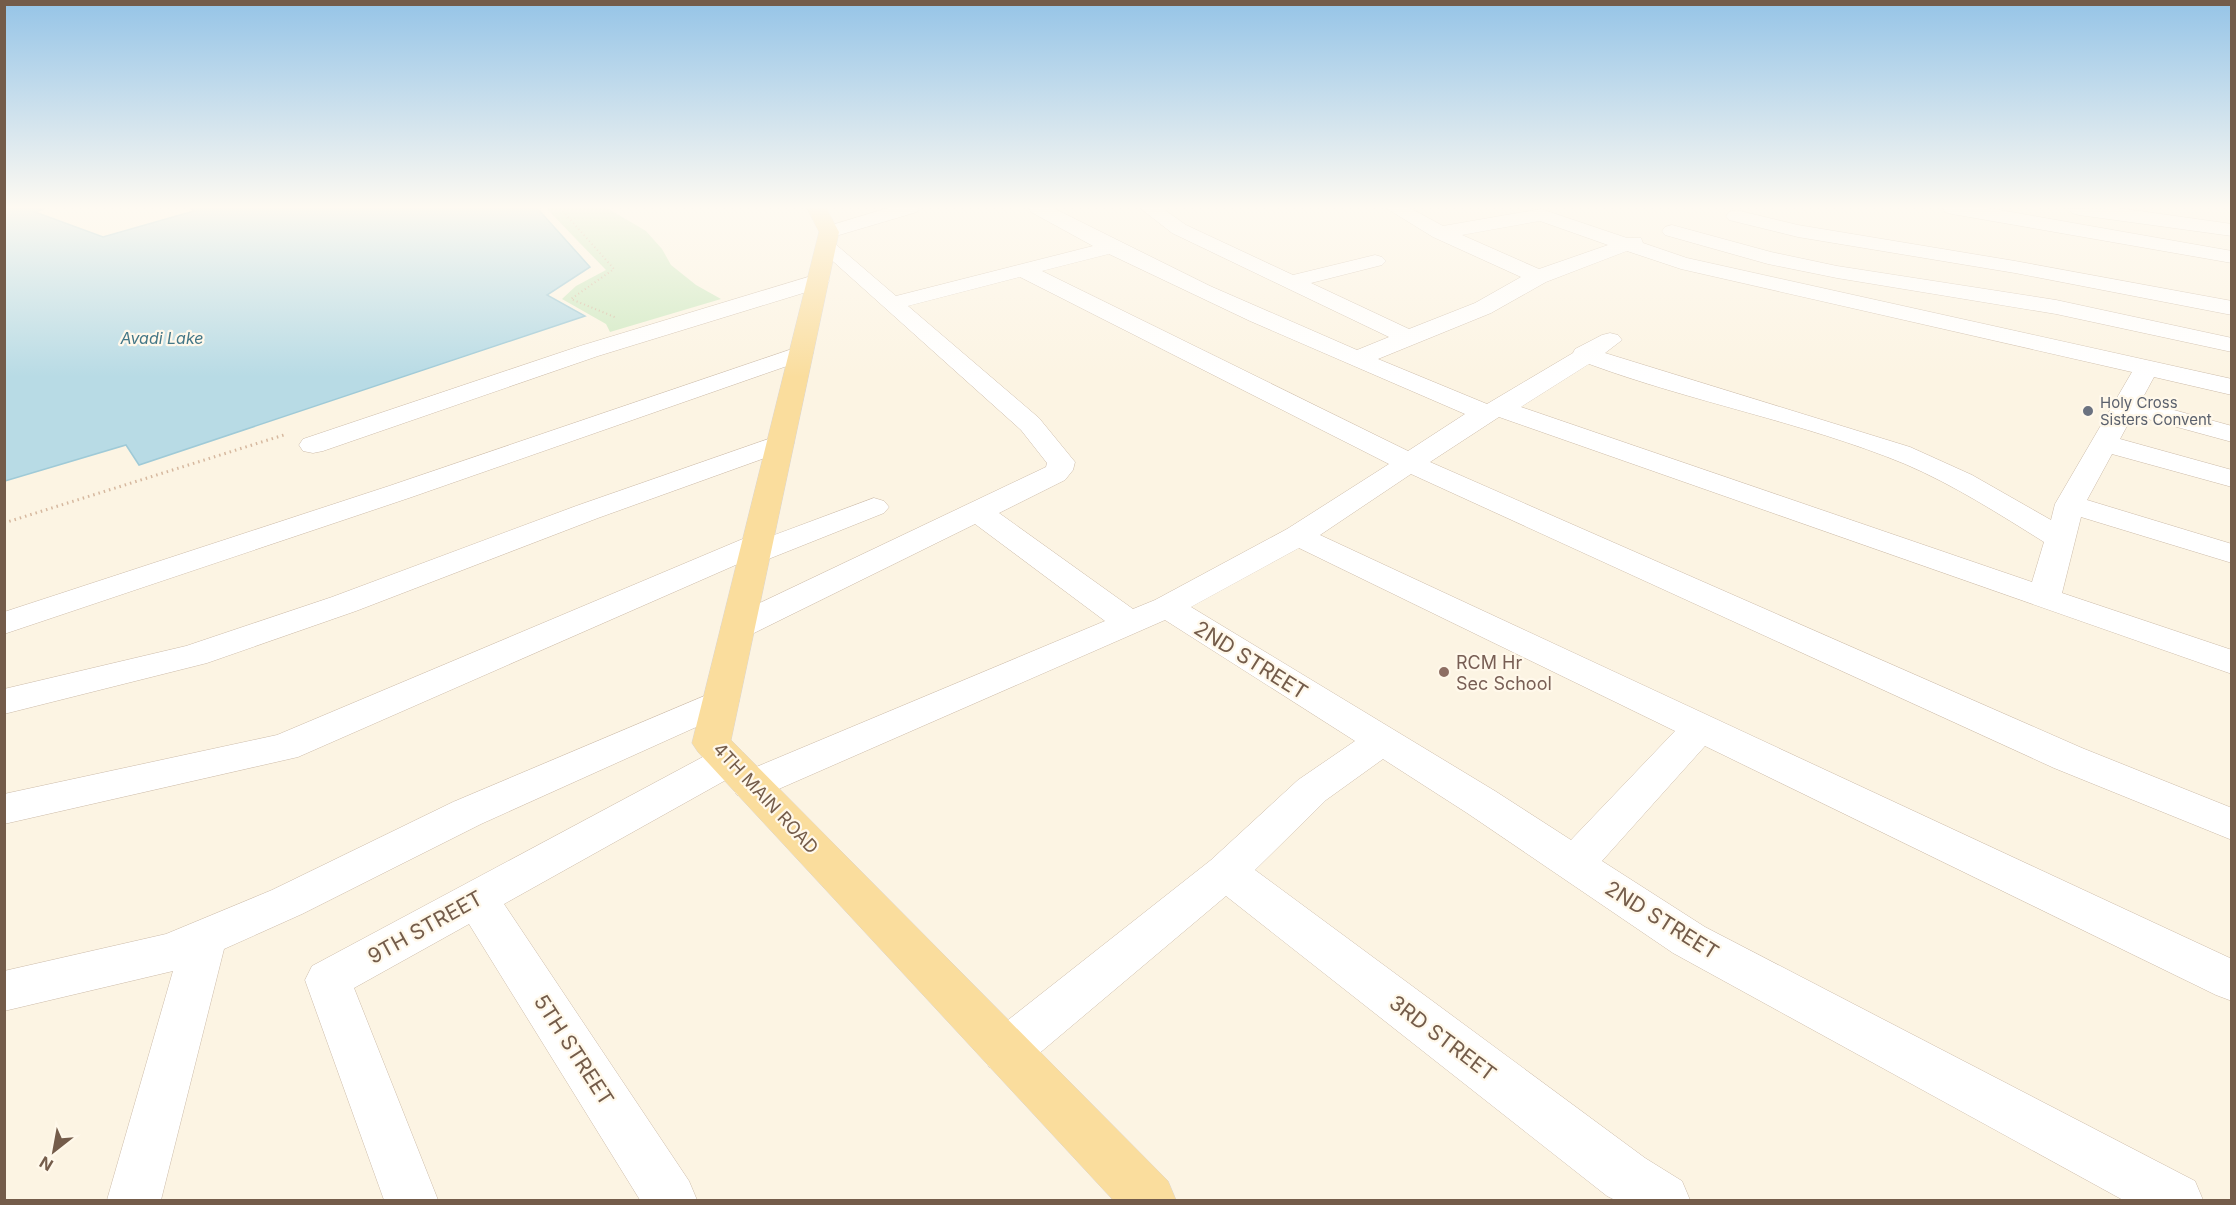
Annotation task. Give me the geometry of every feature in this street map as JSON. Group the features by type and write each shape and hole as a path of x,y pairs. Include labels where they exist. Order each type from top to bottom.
{"main road":[{"name":"4TH MAIN ROAD","path":"820,264 818,281 711,743 1149,1200"}],"street":[{"path":"738,627 1055,474 1059,470 1061,462 1030,424 894,303 857,264"},
{"path":"894,303 1045,264"},
{"path":"1144,264 1356,359 1492,411 2232,663"},
{"path":"1253,264 1407,337"},
{"path":"1291,282 1362,264"},
{"path":"1510,264 1538,277"},
{"path":"1356,359 1483,308 1538,277 1573,264"},
{"path":"1687,264 2232,387"},
{"path":"1799,264 2056,308 2232,345"},
{"path":"1998,264 2232,308"},
{"path":"2094,264 2232,291"},
{"path":"1022,270 1407,462 2068,758 2232,825"},
{"path":"303,438 818,281"},
{"name":"9TH STREET","path":"411,1200 328,980 477,899 739,773 1149,615 1298,536 1407,462 1597,347 1664,383 1730,400 1859,439 1927,464 1996,500 2059,538"},
{"path":"4,624 388,496 801,353"},
{"path":"2044,599 2070,504 2147,367"},
{"path":"2125,405 2232,434"},
{"path":"4,702 195,656 344,604 576,516 780,443"},
{"path":"2104,443 2232,479"},
{"path":"2070,504 2232,554"},
{"path":"4,809 285,747 756,549 874,507"},
{"name":"2ND STREET","path":"977,511 1149,615 1382,741 1481,802 1689,940 2175,1200"},
{"path":"1298,536 2232,981"},
{"path":"4,991 172,952 287,902 467,813 721,701"},
{"path":"1574,864 1701,727"},
{"path":"1005,1050 1226,872 1312,790 1382,741"},
{"name":"3RD STREET","path":"1226,872 1626,1177 1663,1200"},
{"name":"5TH STREET","path":"477,899 670,1200"},
{"path":"134,1200 205,938"}],"path":[{"path":"609,264 614,270 571,299 615,316 618,320 614,323"},
{"path":"4,523 303,438"}],"green space":[{"path":"600,264 671,264 696,285 721,299 610,332 606,324 562,299 576,286 606,270"}],"water":[{"name":"Avadi Lake","path":"5,264 588,264 590,267 547,295 585,316 139,465 126,445 5,481"}],"place":[{"name":"Holy Cross Sisters Convent","path":"2088,411"},
{"name":"RCM Hr Sec School","path":"1444,672"}]}
